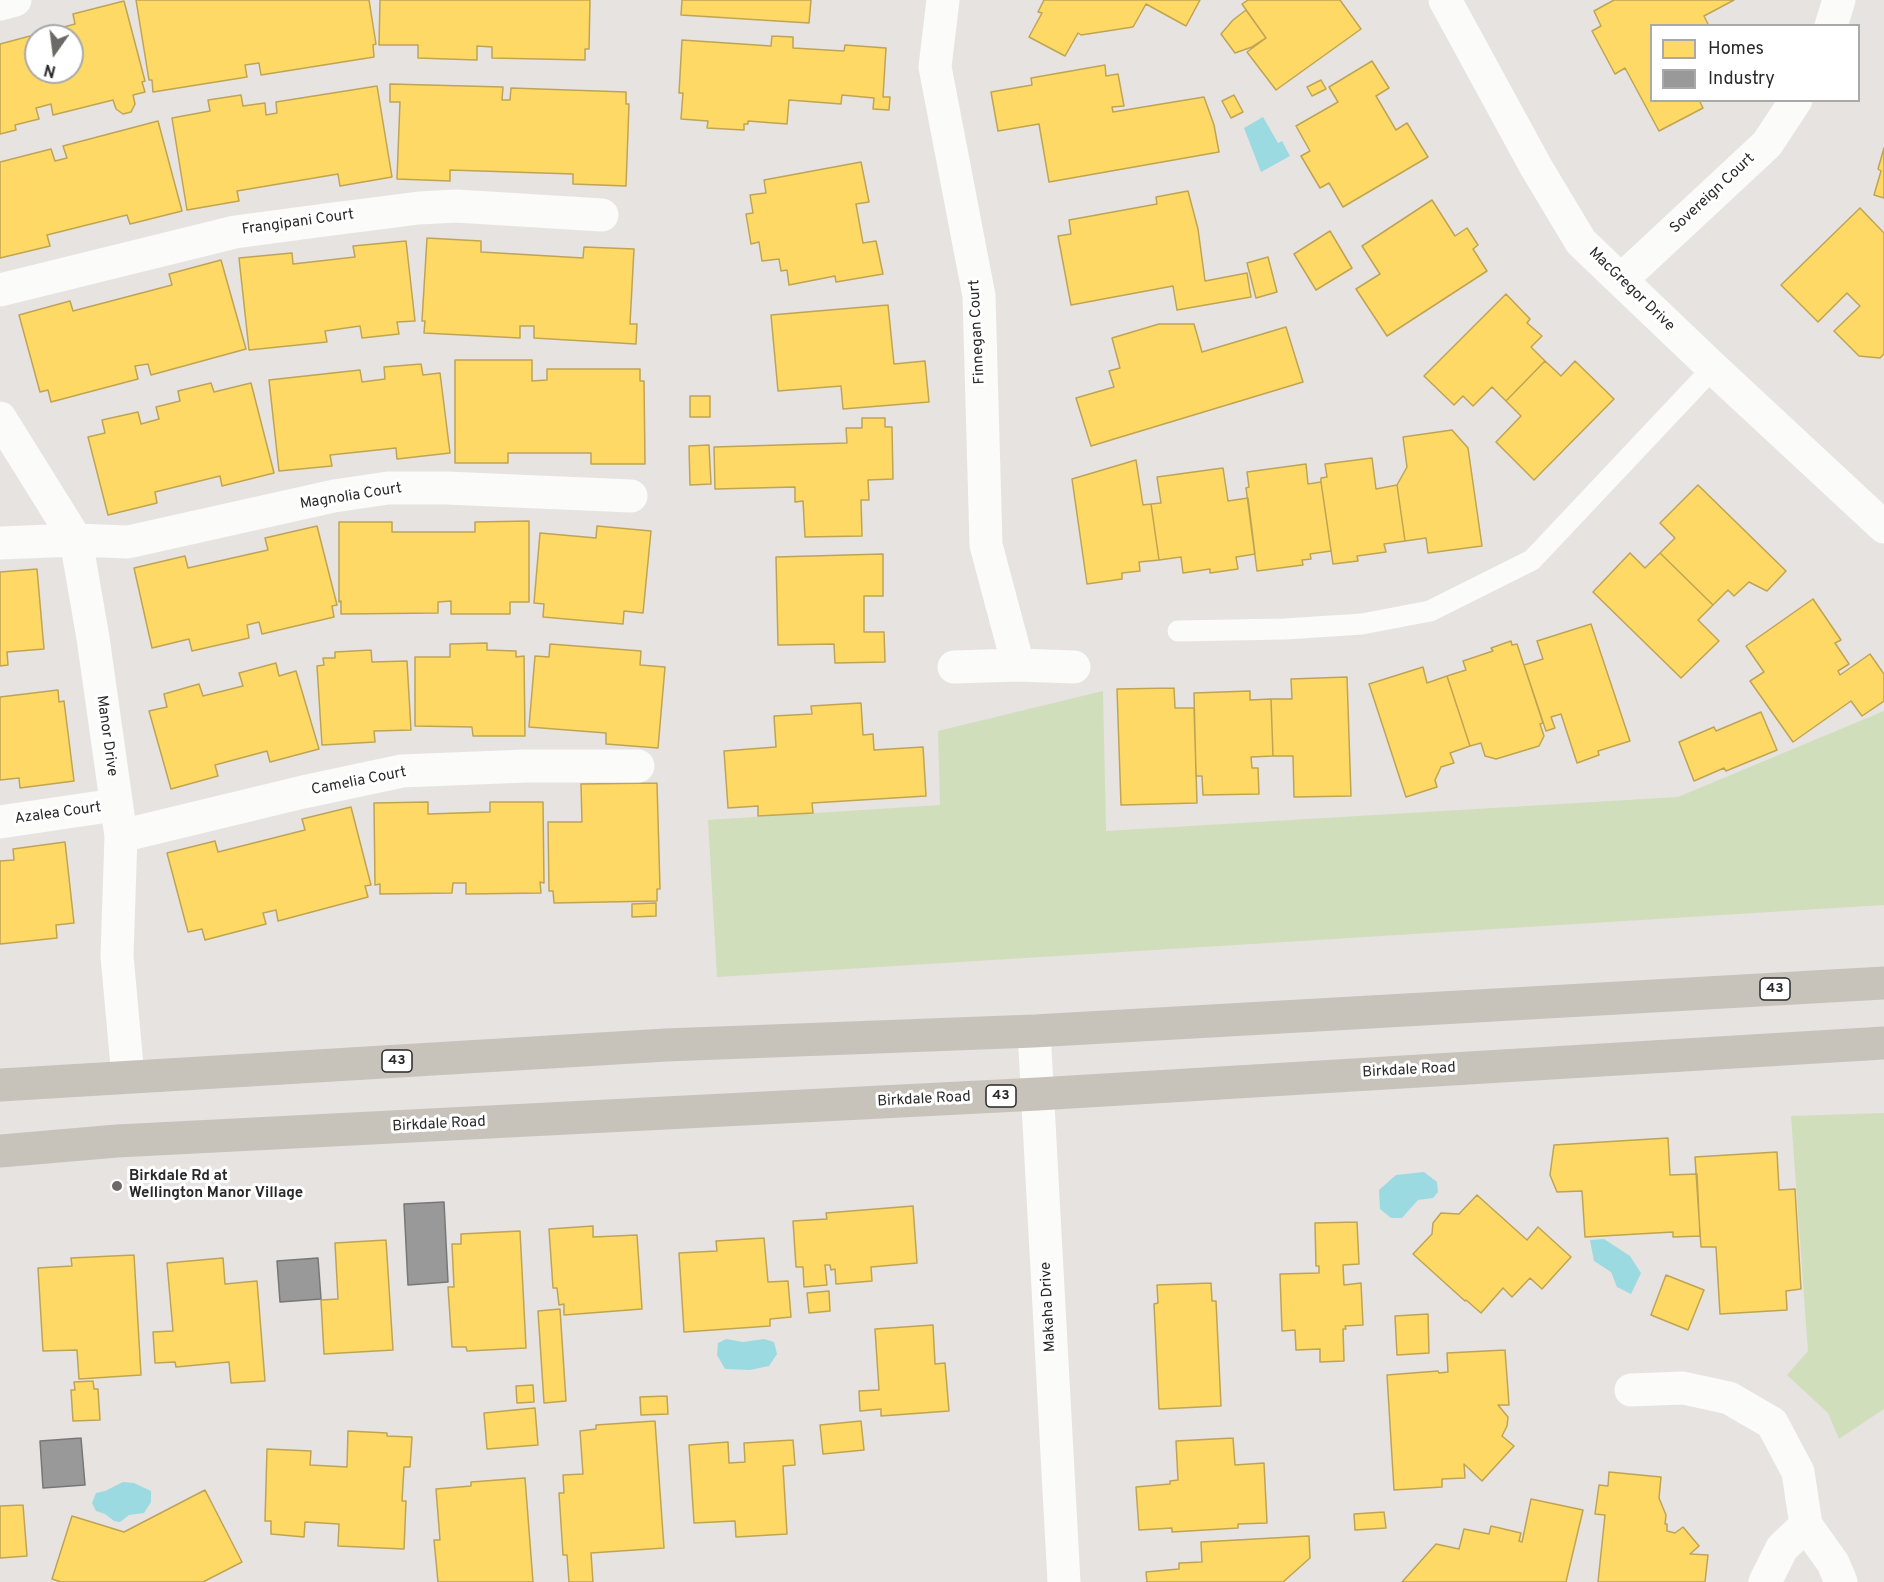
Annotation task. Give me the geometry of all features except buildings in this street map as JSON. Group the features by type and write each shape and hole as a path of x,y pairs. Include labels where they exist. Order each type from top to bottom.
{"main road":[{"name":"43","path":"0,1085 654,1046 1034,1031 1884,983"},
{"name":"Birkdale Road","path":"0,1151 117,1141 1038,1094 1884,1043"}],"street":[{"path":"0,4 15,0"},
{"name":"Finnegan Court","path":"943,0 935,67 979,296 986,545 1018,665"},
{"name":"MacGregor Drive","path":"1446,0 1536,167 1581,242 1884,527"},
{"path":"1832,24 1839,0"},
{"name":"Sovereign Court","path":"1621,280 1767,144 1795,102"},
{"name":"Frangipani Court","path":"0,290 235,232 325,219 456,206 602,215"},
{"name":"Manor Drive","path":"0,418 76,540 93,638 118,821 117,956 128,1077"},
{"name":"Magnolia Court","path":"0,543 76,540 128,542 334,496 388,488 446,488 631,496"},
{"path":"954,667 1018,665 1074,667"},
{"name":"Camelia Court","path":"118,821 303,792 402,771 526,766 638,766"},
{"name":"Azalea Court","path":"0,822 118,821"},
{"name":"Makaha Drive","path":"1034,1031 1064,1582"},
{"path":"1630,1390 1683,1388 1729,1398 1772,1423 1798,1472 1806,1525 1833,1563 1841,1582"},
{"path":"1765,1582 1782,1548 1806,1525"}],"lane":[{"path":"1178,631 1285,629 1362,624 1430,611 1532,560 1713,368"}],"green space":[{"path":"1103,691 1106,831 1678,797 1884,711 1884,905 717,977 708,820 940,805 938,731"},
{"path":"1884,1113 1884,1409 1839,1439 1828,1413 1787,1375 1808,1351 1791,1116"}],"water":[{"path":"1263,117 1278,143 1282,141 1290,156 1261,172 1244,128"},
{"path":"1424,1172 1437,1182 1438,1192 1433,1198 1418,1200 1402,1218 1391,1218 1380,1209 1379,1190 1396,1175"},
{"path":"1604,1239 1630,1256 1641,1273 1631,1294 1617,1287 1611,1272 1594,1261 1590,1240"},
{"path":"726,1339 743,1342 764,1339 774,1342 777,1354 769,1366 750,1370 725,1369 717,1355 718,1343"},
{"path":"123,1482 134,1483 151,1491 151,1502 144,1513 129,1515 120,1522 96,1511 92,1503 96,1493"}],"place":[{"name":"Birkdale Rd at Wellington Manor Village","path":"117,1186"}]}
